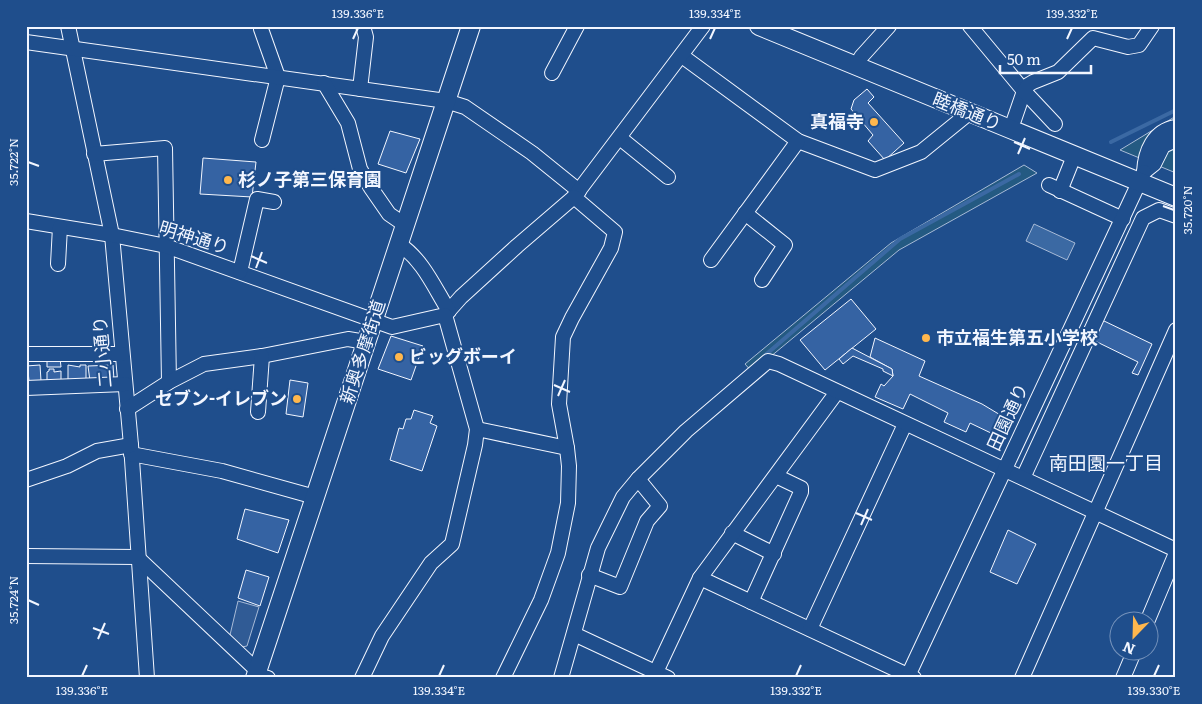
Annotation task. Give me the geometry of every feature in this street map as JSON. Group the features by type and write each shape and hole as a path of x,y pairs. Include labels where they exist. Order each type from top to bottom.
{"main road":[{"name":"新奥多摩街道","path":"262,676 315,497 472,26"},
{"name":"睦橋通り","path":"759,26 1074,156 1176,186"},
{"name":"睦橋通り","path":"786,26 1014,120 1141,177 1176,197"}],"street":[{"name":"二小通り","path":"68,26 112,235 128,409 147,678"},
{"path":"360,89 366,37 363,26"},
{"path":"552,73 577,26"},
{"path":"447,313 461,297 516,246 576,194 704,26"},
{"path":"861,56 889,26"},
{"path":"970,26 1024,91 1055,124"},
{"path":"1014,120 1028,84 1058,72 1093,38 1128,47 1139,45 1152,26"},
{"path":"261,29 278,77 262,140"},
{"path":"26,42 446,101 465,107 532,152 615,232 611,248 563,337 559,404 569,466 568,503 558,554 541,600 503,678"},
{"path":"682,56 798,141 875,170 922,152 969,113"},
{"path":"324,83 348,123 360,169 389,214 405,225"},
{"path":"1141,177 1144,160 1152,141 1159,134 1176,127"},
{"path":"620,138 668,177"},
{"path":"1141,177 1154,164 1163,146 1176,140"},
{"path":"711,260 798,141"},
{"path":"94,154 165,148 168,382"},
{"path":"1074,156 1054,188 1123,219"},
{"name":"田園通り","path":"910,677 1141,177"},
{"path":"240,272 257,199 274,202"},
{"path":"1023,478 1143,218 1159,210 1176,216"},
{"path":"745,213 786,246 762,280"},
{"name":"明神通り","path":"26,222 112,235 166,246 394,327 447,313"},
{"path":"58,264 60,227"},
{"path":"362,678 382,636 431,563 452,544 477,429 447,313 419,262 399,244"},
{"path":"1022,678 1176,330"},
{"path":"128,409 168,382 204,364 262,356 348,339 366,342"},
{"path":"26,354 122,354"},
{"path":"258,412 262,356"},
{"path":"561,678 598,548 623,497 638,479 686,431 768,360 1005,469 1176,552 1151,612"},
{"path":"26,388 125,384"},
{"path":"574,634 662,675 700,578 837,392"},
{"path":"810,629 905,424"},
{"path":"477,429 567,448"},
{"path":"26,480 67,466 97,451 131,450 222,471 315,497"},
{"path":"751,602 801,492 801,488 776,476"},
{"path":"589,575 620,587 647,521 660,506 638,479"},
{"path":"732,533 774,554"},
{"path":"26,556 138,557 262,676"},
{"path":"700,578 910,677"},
{"path":"1123,678 1130,662"}],"shaded area":[{"path":"1176,116 1176,173 1120,150"},
{"path":"1024,165 1037,173 899,250 752,372 745,364 891,243"},
{"path":"1034,224 1075,243 1067,260 1026,241"},
{"path":"238,601 259,607 247,646 242,647 230,635"}],"building":[{"name":"真福寺","path":"867,89 874,97 868,103 904,143 885,160 868,141 873,135 851,109 854,100"},
{"path":"390,131 420,139 406,173 378,164"},
{"path":"203,158 256,162 252,197 200,194"},
{"path":"851,299 876,329 825,370 800,340"},
{"path":"1102,320 1152,344 1138,375 1132,373 1138,362 1093,340"},
{"path":"391,336 423,346 411,380 378,369"},
{"path":"875,338 925,361 919,376 982,404 1002,416 993,434 970,423 966,432 944,422 948,413 910,394 903,409 875,397 881,384 884,386 893,376 892,369 870,357"},
{"path":"852,348 892,369 893,376 883,371 883,369 853,356 843,364 839,359"},
{"path":"60,358 61,367 47,367 47,359"},
{"path":"40,365 41,381 29,381 26,366"},
{"path":"68,365 80,367 80,365 86,365 86,381 68,381"},
{"path":"113,365 114,380 90,381 88,366"},
{"path":"49,369 54,369 54,372 61,371 61,381 47,382 47,372"},
{"name":"セブン-イレブン","path":"290,380 308,383 303,417 286,414"},
{"path":"414,410 433,416 430,423 437,426 422,471 390,460 399,428 403,429 406,419 411,419"},
{"path":"245,509 289,520 278,553 237,539"},
{"path":"1008,530 1036,544 1017,584 990,572"},
{"path":"246,570 269,577 260,606 238,598"}],"waterway":[{"path":"1111,142 1176,110"},
{"path":"762,358 900,239 1019,174"}],"place":[{"name":"真福寺","path":"874,122"},
{"name":"杉ノ子第三保育園","path":"228,180"},
{"name":"市立福生第五小学校","path":"926,338"},
{"name":"ビッグボーイ","path":"399,357"},
{"name":"セブン-イレブン","path":"297,399"}],"district":[{"name":"南田園一丁目","path":"1106,463"}]}
